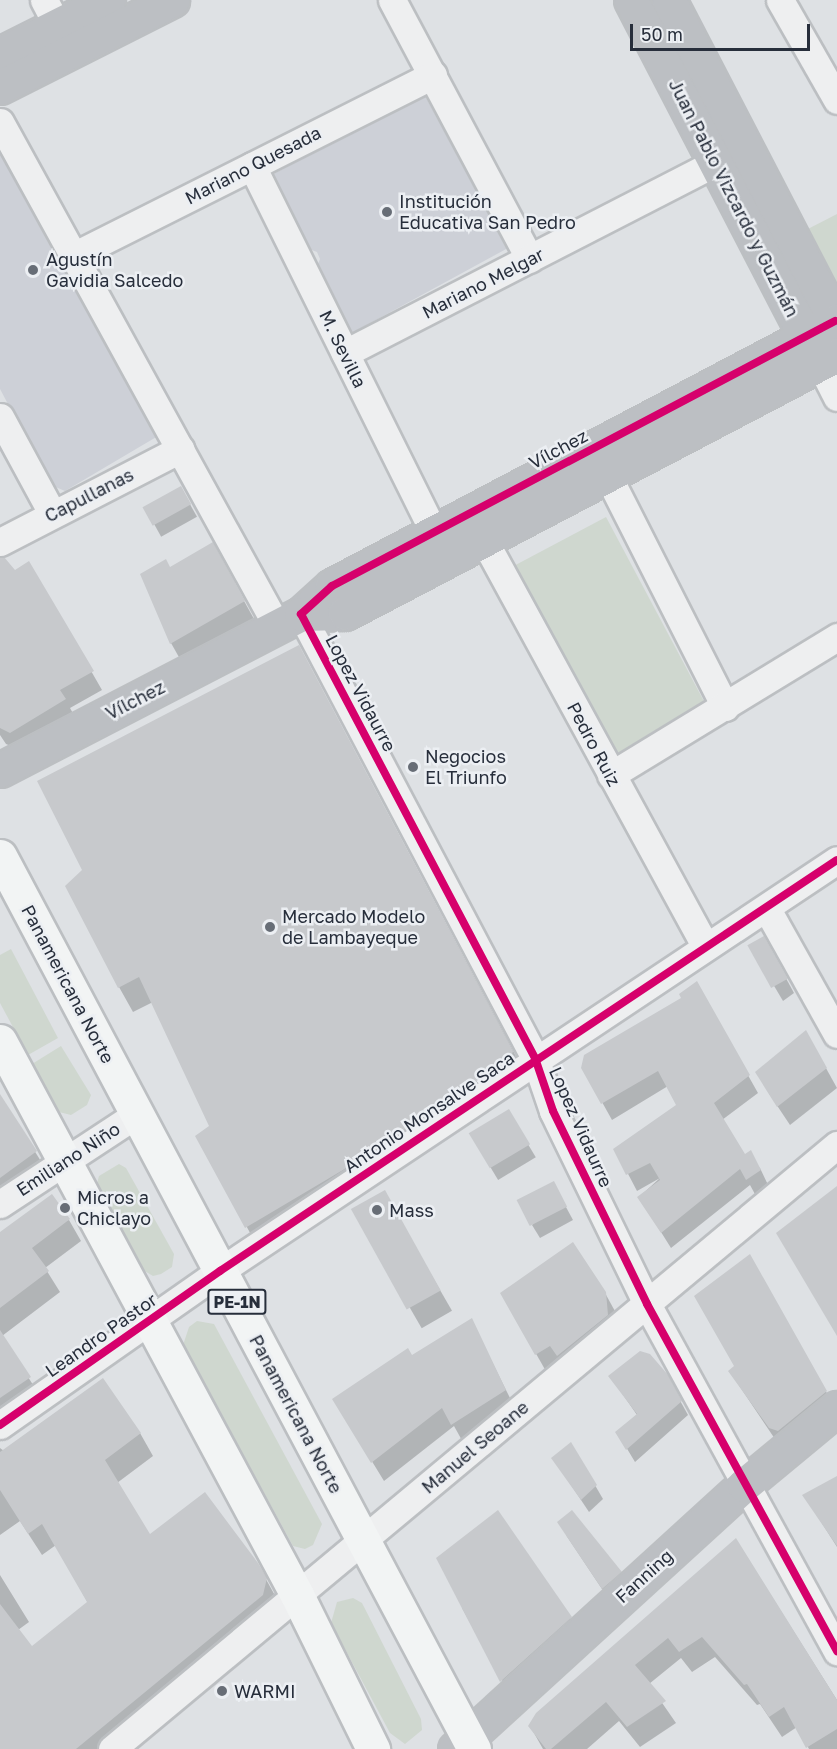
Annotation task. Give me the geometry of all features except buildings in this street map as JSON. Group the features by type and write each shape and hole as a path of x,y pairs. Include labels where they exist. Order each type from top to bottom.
{"highway":[{"name":"Panamericana Norte","path":"0,856 363,1540 465,1745"},
{"path":"0,1041 147,1320 297,1595 373,1749"}],"street":[{"path":"0,54 108,0"},
{"path":"0,87 57,26 172,0"},
{"path":"392,0 530,259"},
{"name":"Juan Pablo Vizcardo y Guzmán","path":"631,0 716,162 821,352 837,397"},
{"name":"Juan Pablo Vizcardo y Guzmán","path":"669,0 836,323"},
{"path":"780,0 837,100"},
{"name":"Mariano Quesada","path":"73,255 433,75"},
{"name":"Lopez Vidaurre","path":"0,122 180,450 289,620 535,1058 553,1111 647,1304 744,1485 836,1648"},
{"name":"Mariano Melgar","path":"345,353 716,162"},
{"name":"M. Sevilla","path":"252,166 434,532"},
{"name":"Vílchez","path":"289,620 345,613 608,476 821,352 836,323"},
{"name":"Vílchez","path":"0,770 289,620 332,586 434,532 821,352"},
{"path":"0,417 52,513"},
{"name":"Capullanas","path":"0,542 52,513 180,450"},
{"path":"608,476 725,707"},
{"name":"Pedro Ruiz","path":"485,542 705,945"},
{"path":"611,775 837,637"},
{"name":"Antonio Monsalve Saca","path":"220,1271 535,1058 705,945 767,909 837,860"},
{"path":"767,909 837,1034"},
{"name":"Emiliano Niño","path":"0,1204 63,1160 137,1114"},
{"name":"Manuel Seoane","path":"112,1749 837,1145"},
{"name":"Leandro Pastor","path":"0,1425 220,1271"},
{"name":"Fanning","path":"465,1745 744,1485 837,1408"}],"shaded area":[{"name":"Institución Educativa San Pedro","path":"424,94 508,248 352,333 316,269 320,259 317,252 304,247 268,177"},
{"name":"Agustín Gavidia Salcedo","path":"0,152 158,436 65,491 51,485 0,389"},
{"path":"837,214 837,289 804,231"},
{"path":"606,517 706,706 606,759 505,571"},
{"path":"11,949 58,1038 28,1055 0,1003 0,955"},
{"path":"61,1046 91,1095 87,1105 71,1115 59,1112 32,1064"},
{"path":"119,1164 126,1168 174,1254 172,1267 161,1274 153,1276 143,1270 96,1187 99,1176"},
{"path":"197,1321 214,1324 322,1524 313,1545 305,1549 293,1546 183,1345 189,1327"},
{"path":"353,1598 362,1603 421,1719 422,1730 405,1744 390,1733 331,1623 337,1602"}],"cycle path":[{"path":"835,321 332,586 301,614 535,1058 553,1111 647,1304 837,1651"},
{"path":"0,1425 220,1271 837,860"}],"place":[{"name":"Institución Educativa San Pedro","path":"387,212"},
{"name":"Agustín Gavidia Salcedo","path":"33,270"},
{"name":"Negocios El Triunfo","path":"413,767"},
{"name":"Mercado Modelo de Lambayeque","path":"270,927"},
{"name":"Micros a Chiclayo","path":"65,1208"},
{"name":"Mass","path":"377,1210"},
{"name":"WARMI","path":"222,1691"}]}
